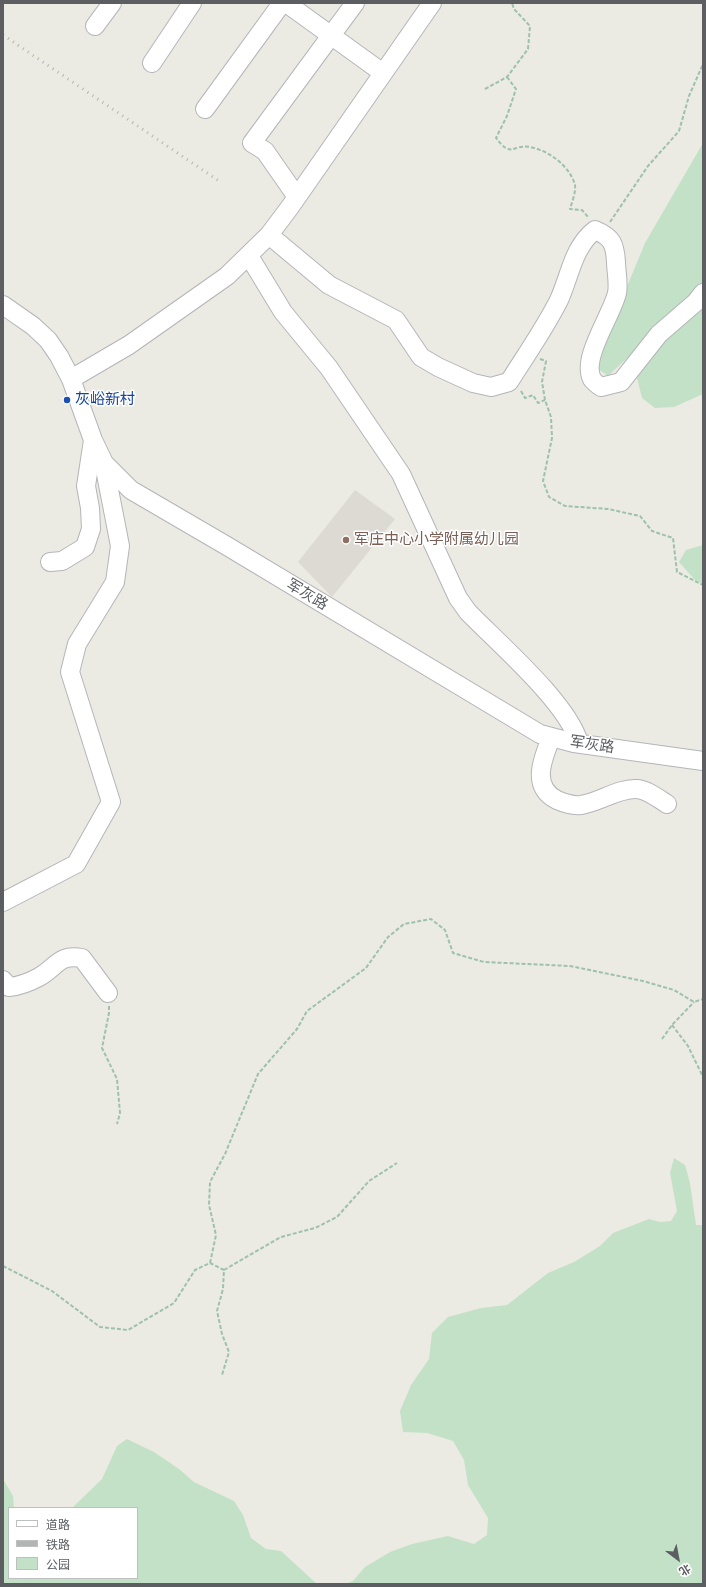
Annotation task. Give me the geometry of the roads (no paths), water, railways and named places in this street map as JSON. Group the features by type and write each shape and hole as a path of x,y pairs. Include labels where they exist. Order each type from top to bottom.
{"street":[{"path":"95,26 112,3"},
{"path":"152,63 192,3"},
{"path":"205,109 282,3"},
{"path":"286,3 383,73"},
{"path":"297,197 265,151 252,143 355,3"},
{"path":"71,379 129,345 227,276 249,256 269,234 297,197 432,3"},
{"path":"269,234 329,285 396,320 421,357 438,367 473,383 491,386 509,382 559,300 576,253 586,236 599,232 607,235 615,248 618,291 611,312 592,352 590,368 592,379 601,387 621,382 659,334 696,302 703,293"},
{"path":"249,256 283,312 329,368 401,474 458,598 468,612 561,709 575,730 579,744"},
{"name":"军灰路","path":"3,305 33,326 48,340 59,356 71,379 93,440 104,463 131,490 526,726 551,738 579,744 703,760"},
{"path":"50,562 62,561 85,547 91,529 90,508 86,486 93,440"},
{"path":"3,902 76,864 111,802 70,672 78,644 115,582 120,546 104,463"},
{"path":"551,738 541,762 541,781 548,795 564,803 580,805 638,789 655,796 667,804"},
{"path":"3,980 9,987 18,986 40,977 58,960 71,956 82,958 108,993"}],"railway":[{"path":"3,35 219,181"}],"place":[{"name":"灰峪新村","path":"67,400"},
{"name":"军庄中心小学附属幼儿园","path":"346,540"}]}
